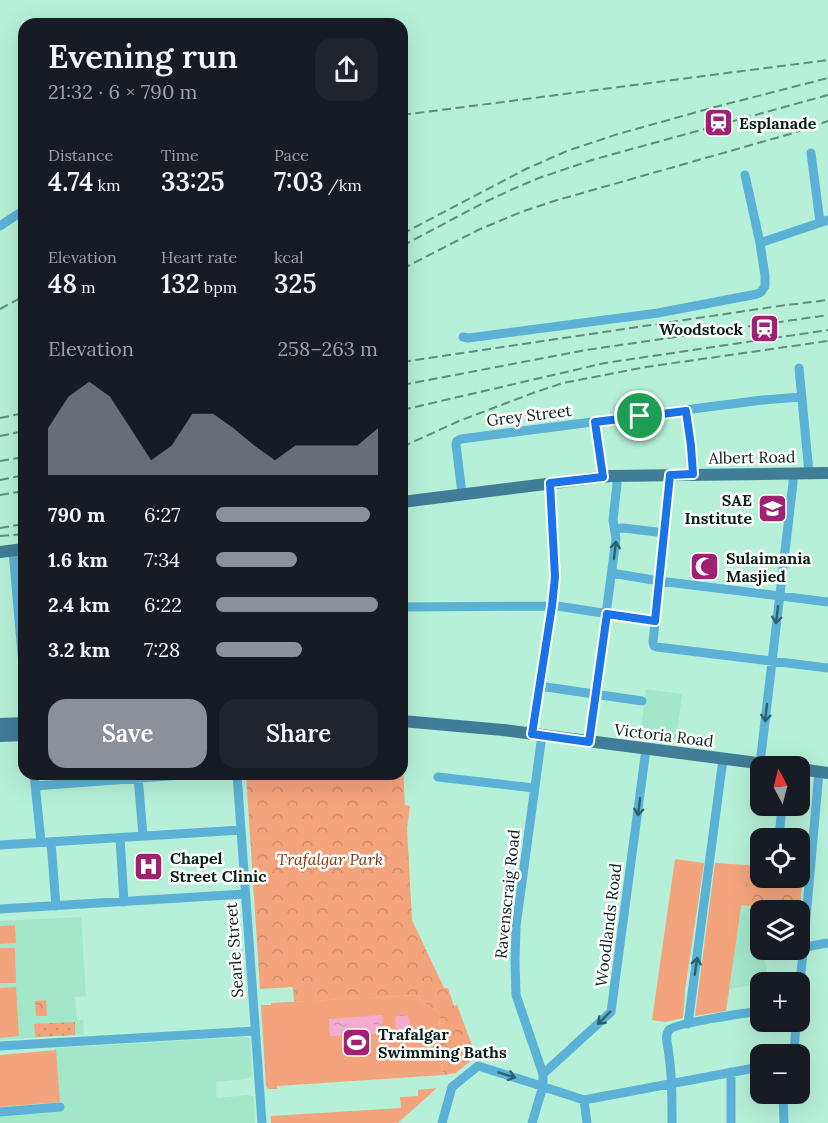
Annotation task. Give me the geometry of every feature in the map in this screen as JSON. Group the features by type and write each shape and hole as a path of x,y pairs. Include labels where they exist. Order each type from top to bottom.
{"main road":[{"name":"Albert Road","path":"408,501 616,476 828,473"},
{"name":"Victoria Road","path":"408,721 463,726 750,763"},
{"path":"0,724 18,723"},
{"path":"0,736 18,735"}],"street":[{"path":"760,243 824,221 811,153"},
{"path":"463,337 638,316 749,297 761,292 765,286 765,276 745,175"},
{"path":"0,226 18,214"},
{"path":"799,368 808,473"},
{"name":"Grey Street","path":"462,494 456,444 461,439 802,397"},
{"path":"686,411 693,474"},
{"path":"595,422 603,477"},
{"path":"761,756 793,473"},
{"path":"670,475 654,646 828,668"},
{"path":"589,742 616,539 613,520 616,476"},
{"name":"Ravenscraig Road","path":"532,1123 543,1086 543,1074 516,995 516,926 534,788 539,686 552,606 555,562 550,483"},
{"path":"615,529 665,533"},
{"path":"12,551 18,614"},
{"path":"612,573 828,602"},
{"path":"408,607 552,606 655,621"},
{"path":"539,686 642,701"},
{"name":"Woodlands Road","path":"543,1074 611,1012 646,749"},
{"path":"688,1024 723,759"},
{"path":"810,866 824,772"},
{"path":"438,777 534,788"},
{"path":"34,780 56,906"},
{"path":"35,786 104,780"},
{"path":"138,780 143,836"},
{"name":"Searle Street","path":"237,780 262,1123"},
{"path":"0,845 241,830"},
{"path":"120,838 124,902"},
{"path":"0,909 245,894"},
{"path":"810,946 828,943"},
{"path":"672,1123 672,1084 667,1032 670,1028 750,1013"},
{"path":"0,1046 255,1030"},
{"path":"441,1123 452,1087 478,1066 584,1100 750,1069"},
{"path":"731,1072 731,1123"},
{"path":"584,1100 587,1123"},
{"path":"783,1104 784,1123"},
{"path":"0,1112 60,1107"}],"shaded area":[{"path":"646,689 682,694 676,741 640,736"},
{"path":"741,905 750,906 750,960 765,960 767,972 750,972 750,985 729,989"},
{"path":"81,917 86,996 75,997 77,1020 83,1020 84,1034 0,1040 0,921"},
{"path":"246,1037 250,1039 252,1076 246,1079 216,1082 217,1098 248,1095 254,1097 255,1123 0,1123 0,1107 60,1102 55,1048"}],"green space":[{"name":"Trafalgar Park","path":"246,780 404,780 405,805 410,806 407,828 412,920 444,988 448,988 454,1006 457,1005 476,1056 456,1073 443,1075 439,1012 421,1001 419,995 294,1002 293,987 260,989"},
{"path":"675,859 704,863 683,1018 665,1022 652,1020"},
{"path":"715,863 747,865 726,1011 695,1016"},
{"path":"747,865 750,865 750,888 802,888 801,900 750,900 750,906 741,905"},
{"path":"15,925 16,943 0,944 0,926"},
{"path":"0,948 15,948 16,983 0,983"},
{"path":"16,987 19,1036 0,1038 0,988"},
{"name":"Trafalgar Swimming Baths","path":"419,995 421,1001 439,1012 443,1075 277,1086 277,1089 268,1089 266,1086 261,1005"},
{"path":"46,1000 47,1016 36,1016 35,1001"},
{"path":"75,1022 75,1035 35,1037 34,1024"},
{"path":"56,1050 60,1102 0,1107 0,1055"},
{"path":"437,1088 398,1123 271,1123 271,1116 401,1108 400,1097 418,1096 418,1090"}],"water":[{"path":"400,1014 407,1016 410,1021 409,1027 405,1030 395,1027 395,1018"},
{"path":"382,1015 383,1033 330,1036 329,1019"}],"railway":[{"path":"408,114 828,60"},
{"path":"408,231 526,169 567,151 618,134 828,78"},
{"path":"408,243 485,202 539,178 592,160 828,95"},
{"path":"408,266 478,230 521,212 828,121"},
{"path":"0,309 18,299"},
{"path":"408,361 828,300"},
{"path":"408,384 586,350 828,315"},
{"path":"408,409 605,363 828,330"},
{"path":"408,444 459,421 563,383 646,367 828,341"},
{"path":"0,418 18,414"},
{"path":"0,436 18,432"},
{"path":"0,461 18,458"},
{"path":"0,480 18,476"},
{"path":"0,495 18,492"},
{"path":"0,528 18,525"},
{"path":"0,536 18,534"}],"place":[{"name":"Esplanade","path":"718,123"},
{"name":"Woodstock","path":"764,329"},
{"name":"SAE Institute","path":"773,509"},
{"name":"Sulaimania Masjied","path":"705,567"},
{"name":"Chapel Street Clinic","path":"149,867"},
{"name":"Trafalgar Swimming Baths","path":"357,1043"}],"route":[{"path":"686,411 691,446 693,474 670,475 655,621 607,614 589,742 532,734 555,577 550,483 603,477 595,422 640,416 686,411"}]}
